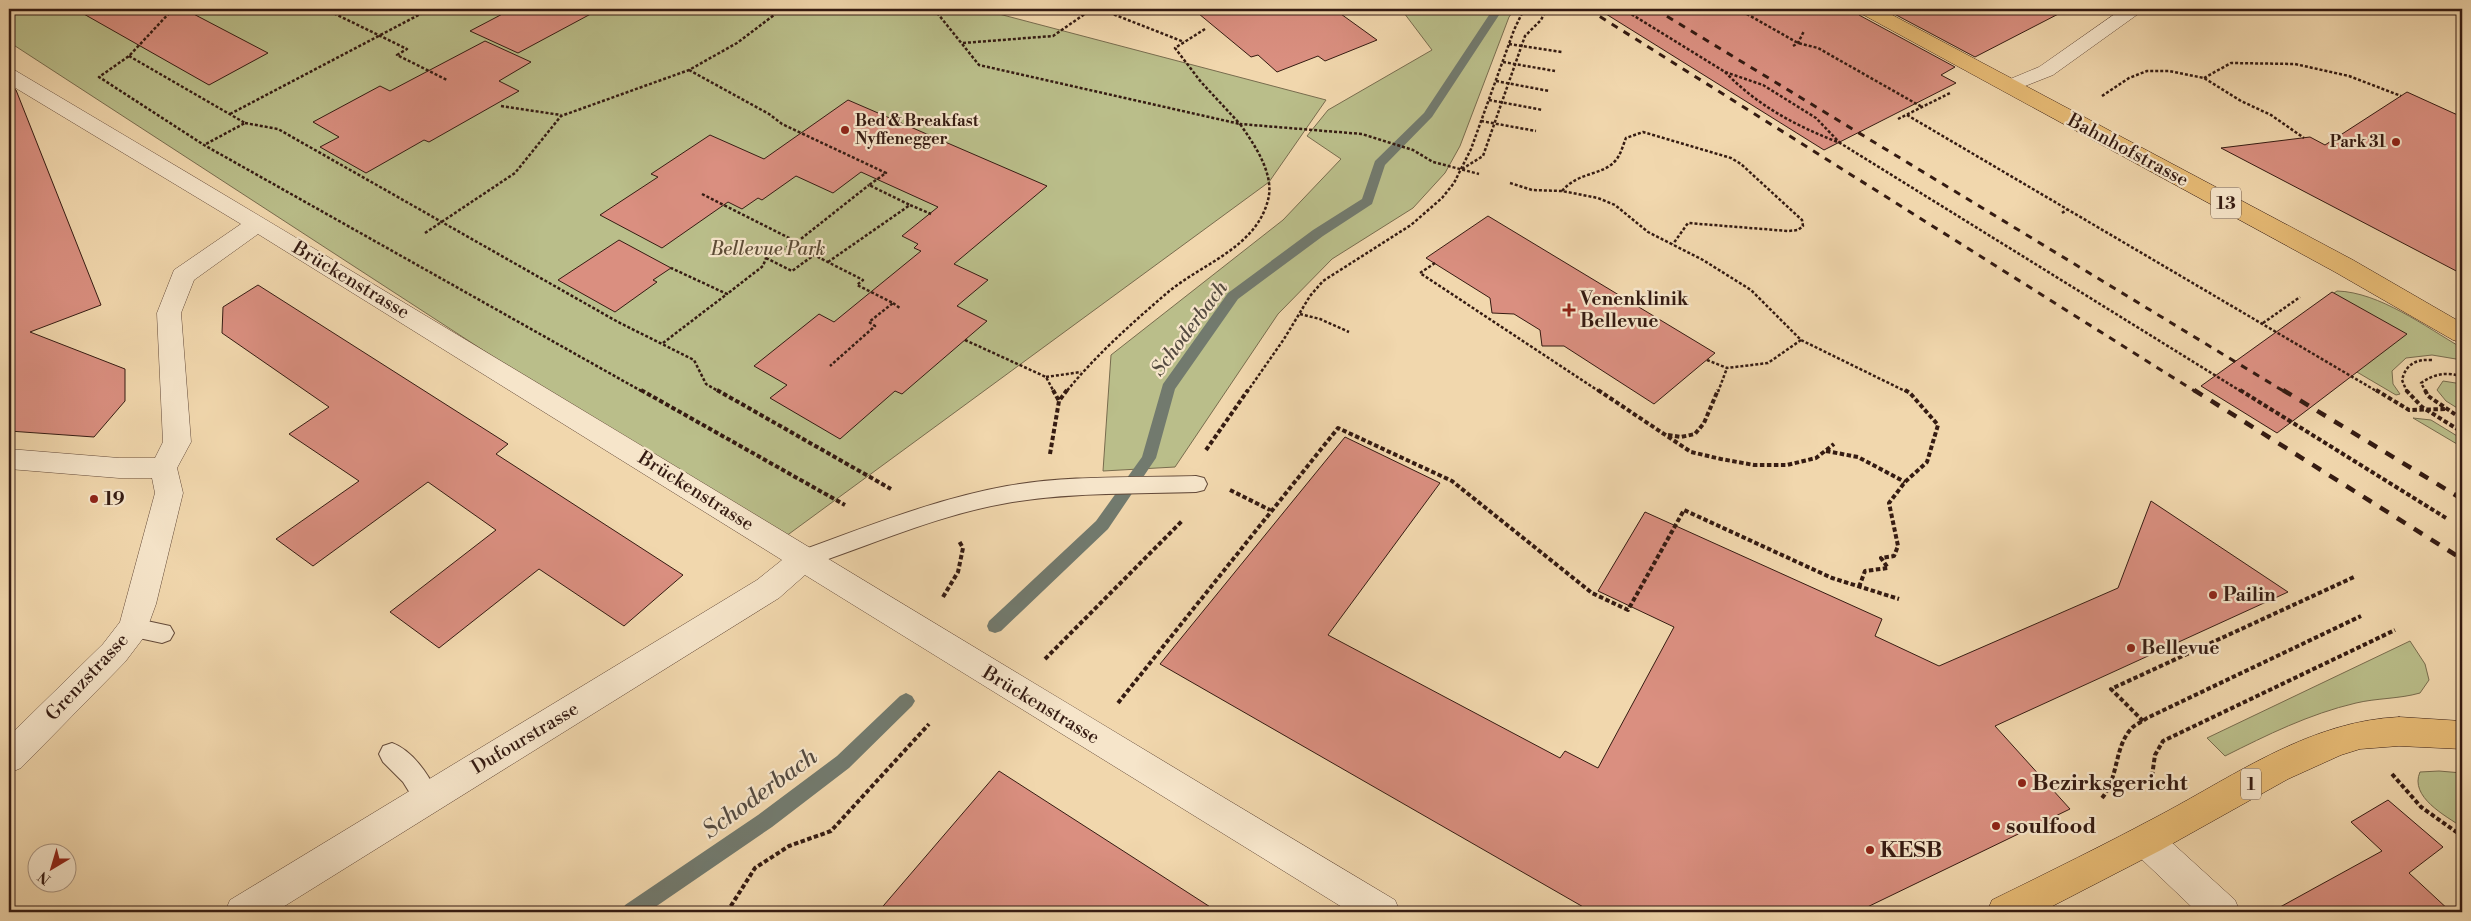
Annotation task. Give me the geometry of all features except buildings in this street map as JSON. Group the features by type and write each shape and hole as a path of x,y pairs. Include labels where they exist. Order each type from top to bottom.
{"main road":[{"name":"Bahnhofstrasse","path":"1867,9 2456,328"},
{"name":"1","path":"2005,912 2146,841 2287,764 2326,746 2360,735 2397,731 2462,735"}],"street":[{"path":"2010,86 2046,71 2135,9"},
{"name":"Brückenstrasse","path":"9,74 352,280 805,558 933,639 1382,912"},
{"path":"9,459 119,468 163,468 177,442 169,313 183,276 257,224"},
{"name":"Grenzstrasse","path":"9,758 114,653 133,628 141,604 169,493 163,468"},
{"name":"Dufourstrasse","path":"242,912 768,589 805,558"},
{"path":"2146,841 2222,912"}],"lane":[{"path":"805,558 887,529 991,498 1036,490 1196,484"},
{"path":"133,628 162,633"},
{"path":"392,754 412,774 427,798"}],"path":[{"path":"173,9 129,56 99,77 204,145 887,529"},
{"path":"325,9 407,49 397,55 447,80"},
{"path":"230,114 430,9"},
{"path":"501,106 561,116 689,70 737,43 782,9"},
{"path":"934,9 979,65 1240,124 1270,128 1362,134 1413,150 1433,162 1479,174"},
{"path":"963,43 1053,36 1092,9"},
{"path":"1100,9 1185,42"},
{"path":"1005,683 1187,516 1204,453 1300,314 1310,296 1323,281 1411,225 1442,198 1462,169 1524,9"},
{"path":"1623,9 1725,72 1763,84 1816,118 1840,143"},
{"path":"1738,9 1798,43 1818,48 1922,107"},
{"path":"1462,169 1483,156 1525,36 1541,20 1546,10"},
{"path":"1036,490 1053,446 1059,401 1082,372 1168,292 1243,241 1260,221 1269,199 1269,182 1256,146 1240,124 1201,82 1175,48 1205,29"},
{"path":"1793,46 1798,43 1804,31"},
{"path":"1509,44 1562,52"},
{"path":"129,56 245,123 278,129 618,322 694,360 706,384 892,490"},
{"path":"1503,62 1555,71"},
{"path":"2204,78 2230,63 2272,62 2309,66 2366,80 2401,96"},
{"path":"663,343 763,266 766,258 797,242 886,173 782,124 769,114 689,70"},
{"path":"2098,99 2129,78 2146,71 2169,71 2204,78 2241,101 2272,116 2304,138"},
{"path":"1725,72 1744,94 1796,127 1840,143 2446,518"},
{"path":"1496,81 1549,91"},
{"path":"1898,120 1956,90"},
{"path":"1489,100 1543,110"},
{"path":"1907,115 2409,410 2445,409"},
{"path":"425,233 515,173 561,116"},
{"path":"1481,121 1536,131"},
{"path":"204,145 245,123"},
{"path":"1562,191 1568,182 1578,176 1609,167 1616,160 1626,138 1643,132 1731,158 1741,164 1802,220 1803,226 1798,230 1788,231 1688,223 1673,244"},
{"path":"1510,183 1532,190 1562,191 1598,198 1616,204 1648,232 1703,260 1752,290 1801,340 1910,394 1938,425 1927,462 1905,482 1889,504 1898,546 1894,556 1881,558 1888,568 1865,571 1859,587"},
{"path":"869,185 931,214"},
{"path":"702,194 822,254 814,255 792,271 766,258"},
{"path":"828,262 910,205"},
{"path":"2062,213 2068,209"},
{"path":"814,255 863,280 857,285 901,309"},
{"path":"1435,263 1420,273 1691,452 1723,461 1768,465 1801,463 1817,458 1834,444"},
{"path":"671,268 727,294"},
{"path":"2263,323 2300,297"},
{"path":"830,366 875,326 870,322 893,303"},
{"path":"1300,314 1320,319 1349,332"},
{"path":"965,340 1046,377 1082,372"},
{"path":"1706,360 1727,368 1768,363 1801,340"},
{"path":"2441,360 2423,360 2412,363 2402,375 2403,384 2410,395 2426,411 2462,432"},
{"path":"1664,435 1678,437 1694,434 1705,423 1727,368"},
{"path":"2462,377 2458,375 2433,374 2421,383 2428,396 2462,419"},
{"path":"1046,377 1059,401"},
{"path":"1117,704 1270,510 1338,428 1452,481 1592,593 1628,610 1684,510 1832,578 1899,599"},
{"path":"1825,451 1843,451 1856,454 1905,482"},
{"path":"1223,486 1270,510"},
{"path":"942,600 958,572 963,548 955,535"},
{"path":"2143,721 2111,688 2354,577"},
{"path":"2102,798 2110,790 2115,780 2121,746 2130,729 2361,616"},
{"path":"2146,841 2151,770 2154,755 2163,741 2395,630"},
{"path":"727,912 755,868 789,846 831,831 928,724"},
{"path":"2396,780 2420,807 2462,836"}],"green space":[{"name":"Bellevue Park","path":"9,9 980,9 1326,100 1269,182 778,542 9,42"},
{"path":"1401,9 1515,9 1509,17 1460,146 1445,173 1413,208 1332,259 1278,314 1175,467 1103,471 1111,355 1283,220 1341,159 1307,136 1328,110 1432,50"},
{"path":"2337,291 2369,297 2402,312 2462,348 2462,360 2432,355 2406,358 2392,371 2393,384 2400,394 2396,395 2282,328"},
{"path":"2443,381 2462,384 2462,411 2446,401 2437,390"},
{"path":"2413,418 2431,420 2462,439 2462,447"},
{"path":"2410,641 2425,664 2429,680 2420,693 2364,701 2322,713 2273,733 2225,756 2207,738"},
{"path":"2420,772 2462,773 2462,827 2431,805 2420,790 2418,781"}],"waterway":[{"name":"Schoderbach","path":"995,626 1102,525 1149,458 1168,388 1233,296 1318,233 1368,201 1379,164 1428,115 1498,9"},
{"name":"Schoderbach","path":"632,912 765,821 843,762 906,701"}],"railway":[{"path":"1588,9 2196,392"},
{"path":"1655,9 2285,392"},
{"path":"2194,390 2462,559"},
{"path":"2283,390 2462,499"}],"place":[{"name":"Bed & Breakfast Nyffenegger","path":"845,130"},
{"name":"Park 31","path":"2396,142"},
{"name":"Venenklinik Bellevue","path":"1569,310"},
{"name":"19","path":"94,499"},
{"name":"Pailin","path":"2213,595"},
{"name":"Bellevue","path":"2131,648"},
{"name":"Bezirksgericht","path":"2022,783"},
{"name":"soulfood","path":"1996,826"},
{"name":"KESB","path":"1870,850"}]}
